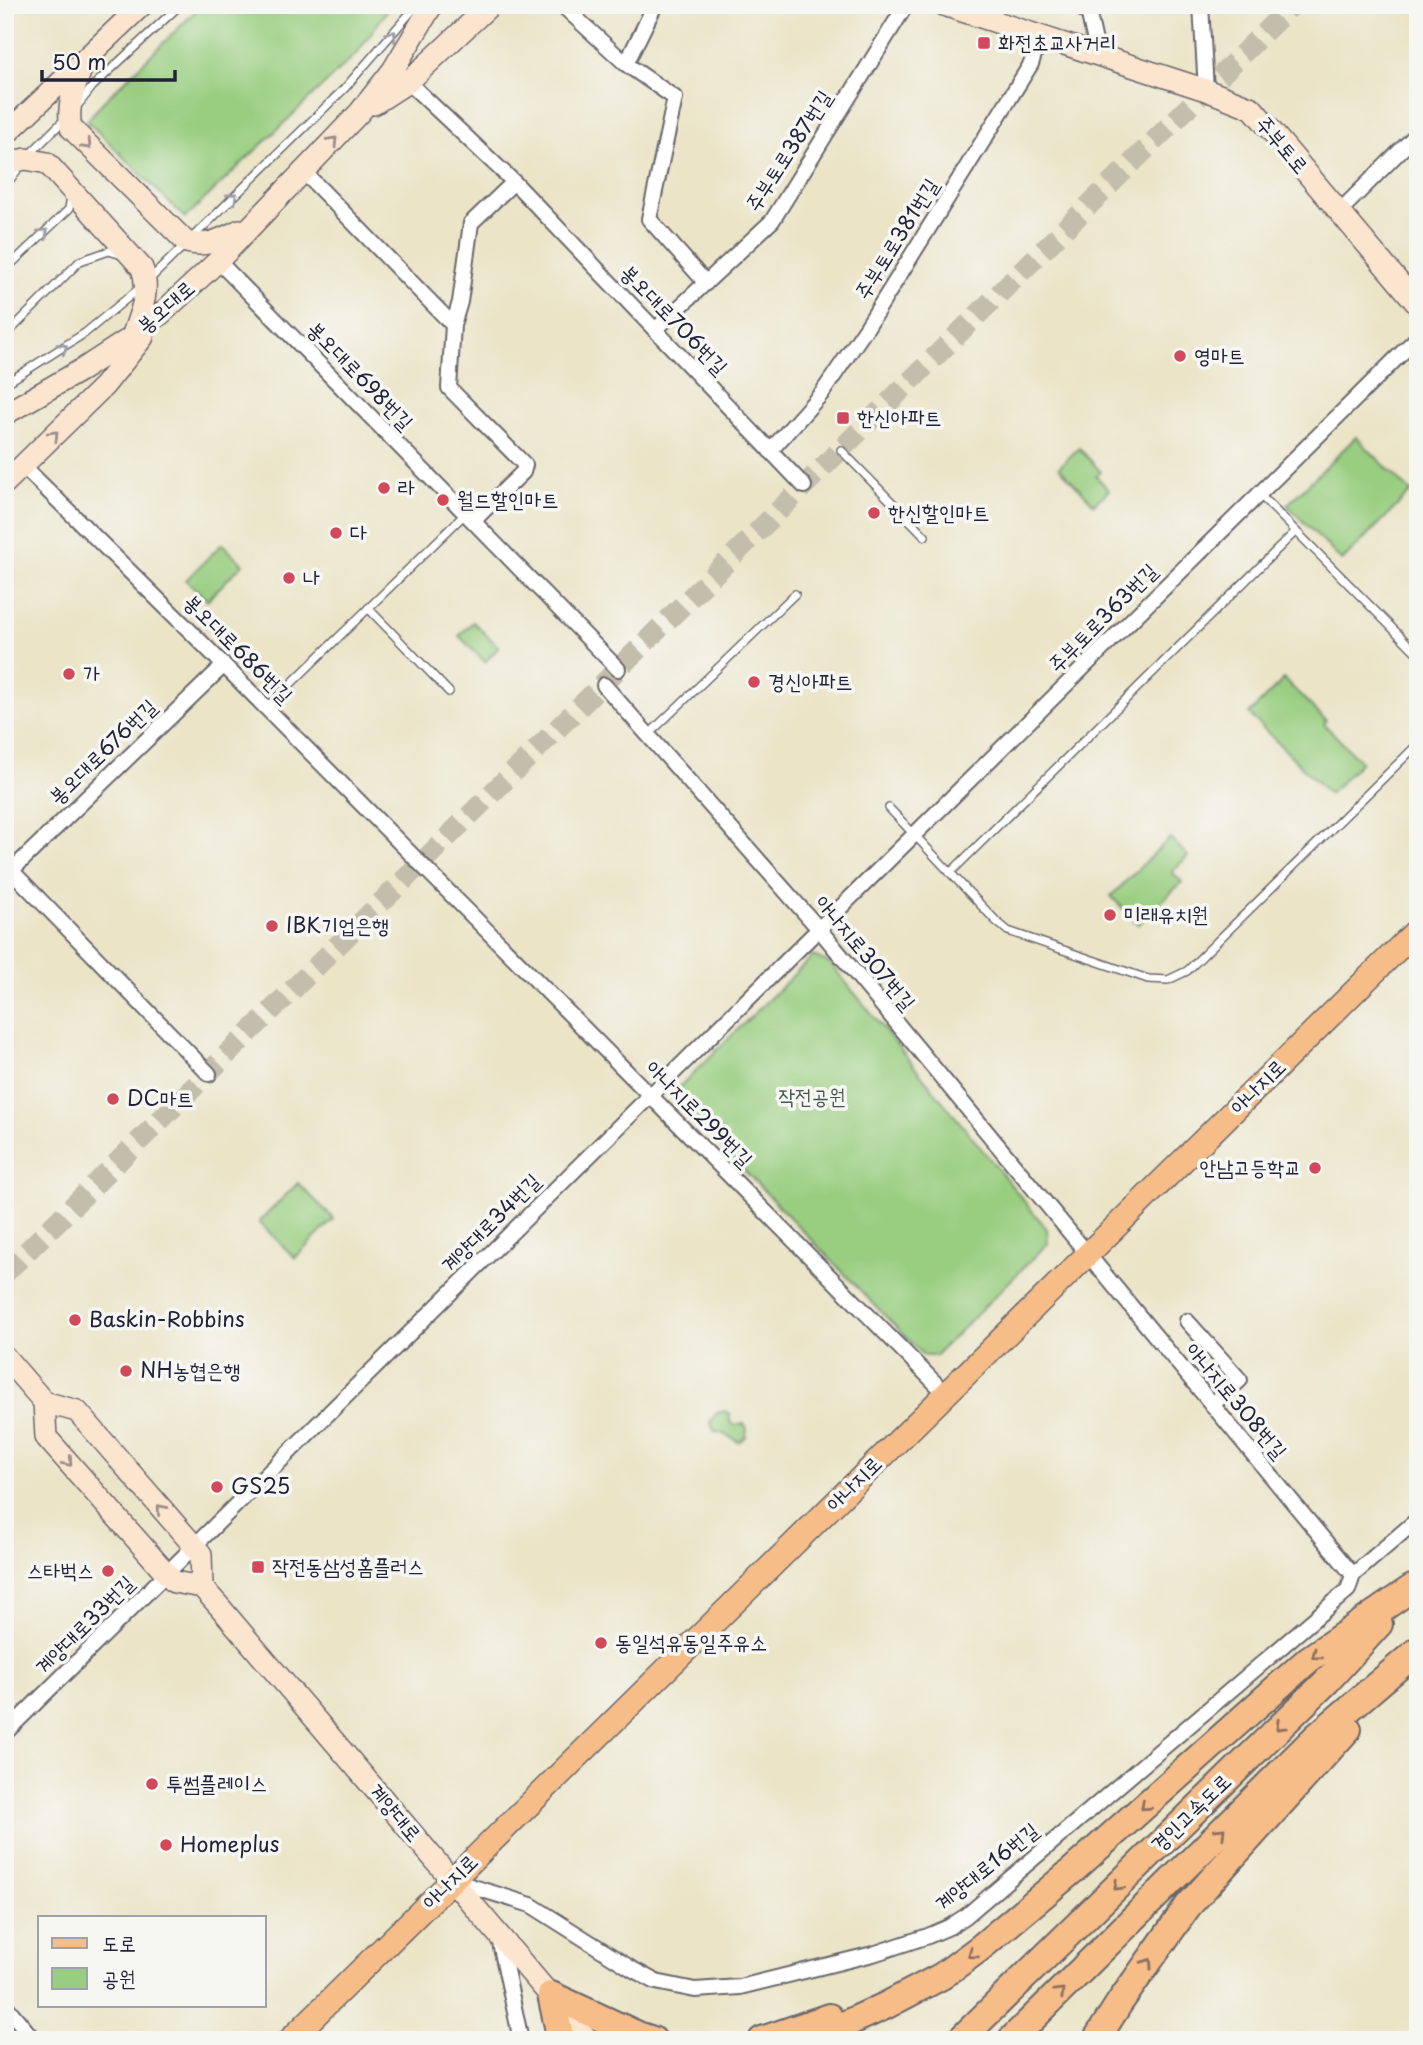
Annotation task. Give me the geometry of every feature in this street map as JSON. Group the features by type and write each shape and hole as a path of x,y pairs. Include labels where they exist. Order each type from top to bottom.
{"highway":[{"path":"810,2040 885,2006 942,1976 980,1948 1073,1870 1309,1659 1415,1586"},
{"name":"경인고속도로","path":"960,2040 1327,1681 1415,1586"},
{"path":"1096,2040 1188,1906 1416,1652"},
{"name":"경인고속도로","path":"1011,2040 1316,1737 1416,1652"},
{"path":"551,1995 561,2040"},
{"path":"551,1995 653,2040"},
{"path":"762,2040 849,2011 885,2006"}],"main road":[{"path":"5,135 142,5"},
{"name":"봉오대로","path":"5,414 132,337 218,261 360,112 393,70 432,5"},
{"path":"360,112 408,82 490,5"},
{"name":"주부토로","path":"944,5 1206,90 1252,108 1418,306"},
{"path":"84,61 69,103 71,128 186,242 195,245 212,244 251,225"},
{"path":"16,161 47,163 142,268 147,282 145,296 132,337"},
{"path":"5,483 14,461 104,386 162,313"},
{"name":"아나지로","path":"290,2040 1418,929"},
{"path":"5,1357 44,1402 77,1410 201,1555 202,1587 174,1582 46,1437 44,1402"},
{"name":"계양대로","path":"202,1587 588,2040"}],"street":[{"path":"562,5 626,64 675,98 649,219 706,283"},
{"path":"626,64 655,5"},
{"name":"주부토로387번길","path":"655,330 772,221 906,5"},
{"path":"1079,5 1089,15 1098,55"},
{"path":"1201,5 1206,90"},
{"name":"주부토로381번길","path":"770,450 822,393 867,327 1031,64 1040,36"},
{"name":"봉오대로706번길","path":"408,82 514,182 804,486"},
{"path":"1339,212 1418,133"},
{"path":"303,171 453,325"},
{"path":"469,517 523,472 525,465 450,388 453,325 460,302 471,223 514,182"},
{"name":"봉오대로698번길","path":"218,261 618,669"},
{"name":"주부토로363번길","path":"819,929 1418,337"},
{"name":"봉오대로686번길","path":"14,461 224,665 421,864"},
{"name":"봉오대로676번길","path":"209,1074 8,867 224,665"},
{"name":"아나지로307번길","path":"604,684 819,929 1088,1254"},
{"name":"아나지로299번길","path":"421,864 946,1394"},
{"name":"계양대로34번길","path":"194,1547 819,929"},
{"name":"아나지로308번길","path":"1088,1254 1353,1575"},
{"path":"1187,1321 1240,1380 1212,1405"},
{"name":"계양대로16번길","path":"452,1880 531,1905 656,1982 695,1990 740,1987 873,1954 928,1936 949,1927 976,1907 1348,1590 1353,1575 1418,1519"},
{"name":"계양대로33번길","path":"5,1733 194,1547"},
{"path":"498,1933 521,2040"},
{"path":"5,2005 34,2040"}],"lane":[{"path":"5,186 16,161 68,115 93,86 180,5"},
{"path":"5,384 85,333 147,282 345,88 417,5"},
{"path":"5,270 69,209 72,191"},
{"path":"5,336 80,261 109,251 133,257"},
{"path":"841,450 925,536"},
{"path":"1259,494 1418,654"},
{"path":"267,708 368,608 469,517"},
{"path":"950,873 1296,531"},
{"path":"648,735 795,594"},
{"path":"368,608 449,692"},
{"path":"889,808 1008,931 1148,979 1168,979 1187,971 1418,744"}],"green space":[{"path":"202,5 391,5 357,53 185,218 87,121"},
{"path":"1356,437 1411,492 1342,561 1287,505"},
{"path":"1079,448 1101,472 1096,476 1109,490 1094,504 1059,467"},
{"path":"222,544 243,564 207,600 186,580"},
{"path":"473,622 499,647 485,662 459,636"},
{"path":"1284,679 1326,721 1324,724 1361,762 1329,794 1249,714"},
{"path":"1170,838 1188,856 1172,872 1182,882 1138,924 1111,896"},
{"name":"작전공원","path":"813,956 830,963 1047,1229 1048,1243 935,1356 924,1356 671,1095"},
{"path":"298,1183 334,1219 295,1258 259,1222"},
{"path":"724,1411 730,1414 730,1422 733,1425 744,1424 747,1428 746,1437 739,1442 715,1432 710,1422 717,1413"}],"tunnel":[{"path":"5,1273 1292,5"}],"place":[{"name":"화전초교사거리","path":"984,43"},
{"name":"영마트","path":"1180,356"},
{"name":"한신아파트","path":"843,418"},
{"name":"라","path":"384,488"},
{"name":"월드할인마트","path":"443,500"},
{"name":"한신할인마트","path":"874,513"},
{"name":"다","path":"336,533"},
{"name":"나","path":"289,578"},
{"name":"가","path":"69,674"},
{"name":"경신아파트","path":"754,682"},
{"name":"미래유치원","path":"1110,915"},
{"name":"IBK기업은행","path":"272,926"},
{"name":"DC마트","path":"113,1099"},
{"name":"안남고등학교","path":"1315,1168"},
{"name":"Baskin-Robbins","path":"75,1320"},
{"name":"NH농협은행","path":"126,1371"},
{"name":"GS25","path":"217,1487"},
{"name":"작전동삼성홈플러스","path":"258,1567"},
{"name":"스타벅스","path":"108,1571"},
{"name":"동일석유동일주유소","path":"601,1643"},
{"name":"투썸플레이스","path":"152,1784"},
{"name":"Homeplus","path":"166,1845"}]}
